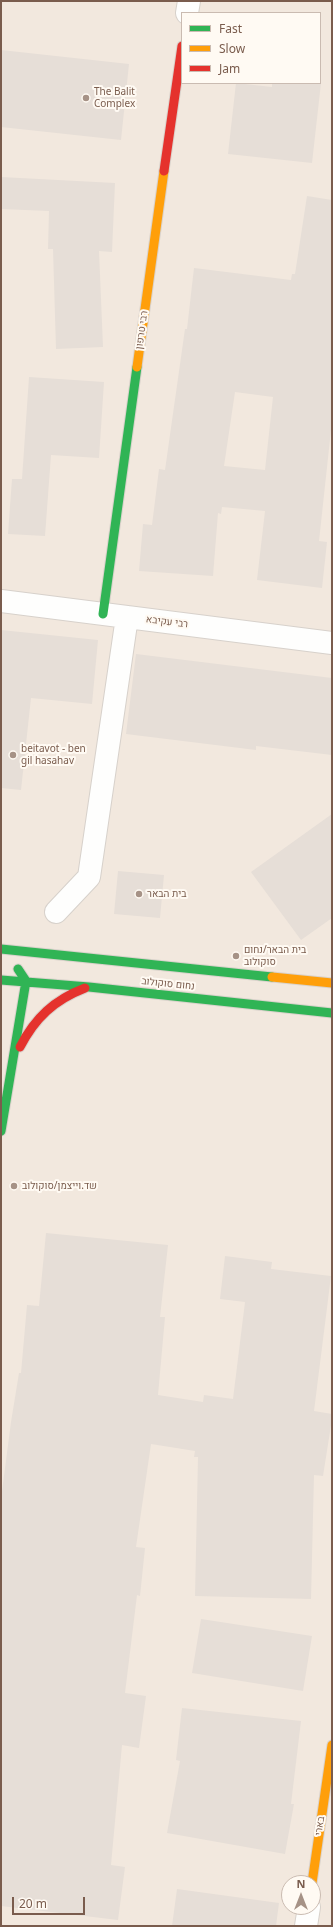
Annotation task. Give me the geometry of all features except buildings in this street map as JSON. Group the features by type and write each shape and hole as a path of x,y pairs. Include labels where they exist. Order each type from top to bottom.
{"main road":[{"name":"רבי טרפון","path":"103,614 181,53"},
{"path":"1,1131 26,981 2,951"},
{"name":"נחום סוקולוב","path":"2,951 332,982"},
{"name":"נחום סוקולוב","path":"1,980 89,987 332,1013"},
{"path":"14,1059 26,1034 47,1008 60,998 89,987"},
{"name":"בארי","path":"313,1875 332,1745"}],"street":[{"path":"187,12 189,1"},
{"name":"רבי עקיבא","path":"1,601 332,643"},
{"path":"56,912 89,878 127,617"},
{"path":"306,1926 307,1915"}],"shaded area":[{"path":"1,1 332,1 332,1926 1,1926"}],"traffic: fast":[{"path":"103,614 137,367"},
{"path":"1,949 272,977"},
{"path":"1,1131 26,981 18,969"},
{"path":"1,980 89,987 332,1013"}],"traffic: slow":[{"path":"137,367 164,171"},
{"path":"272,977 332,983"},
{"path":"313,1875 332,1745"}],"traffic: jam":[{"path":"164,171 181,53"},
{"path":"20,1047 32,1027 46,1011 64,998 85,988"}],"place":[{"name":"The Balit Complex","path":"86,98"},
{"name":"beitavot - ben gil hasahav","path":"13,755"},
{"name":"בית הבאר","path":"139,894"},
{"name":"בית הבאר/נחום סוקולוב","path":"236,956"},
{"name":"שד.וייצמן/סוקולוב","path":"14,1186"}]}
